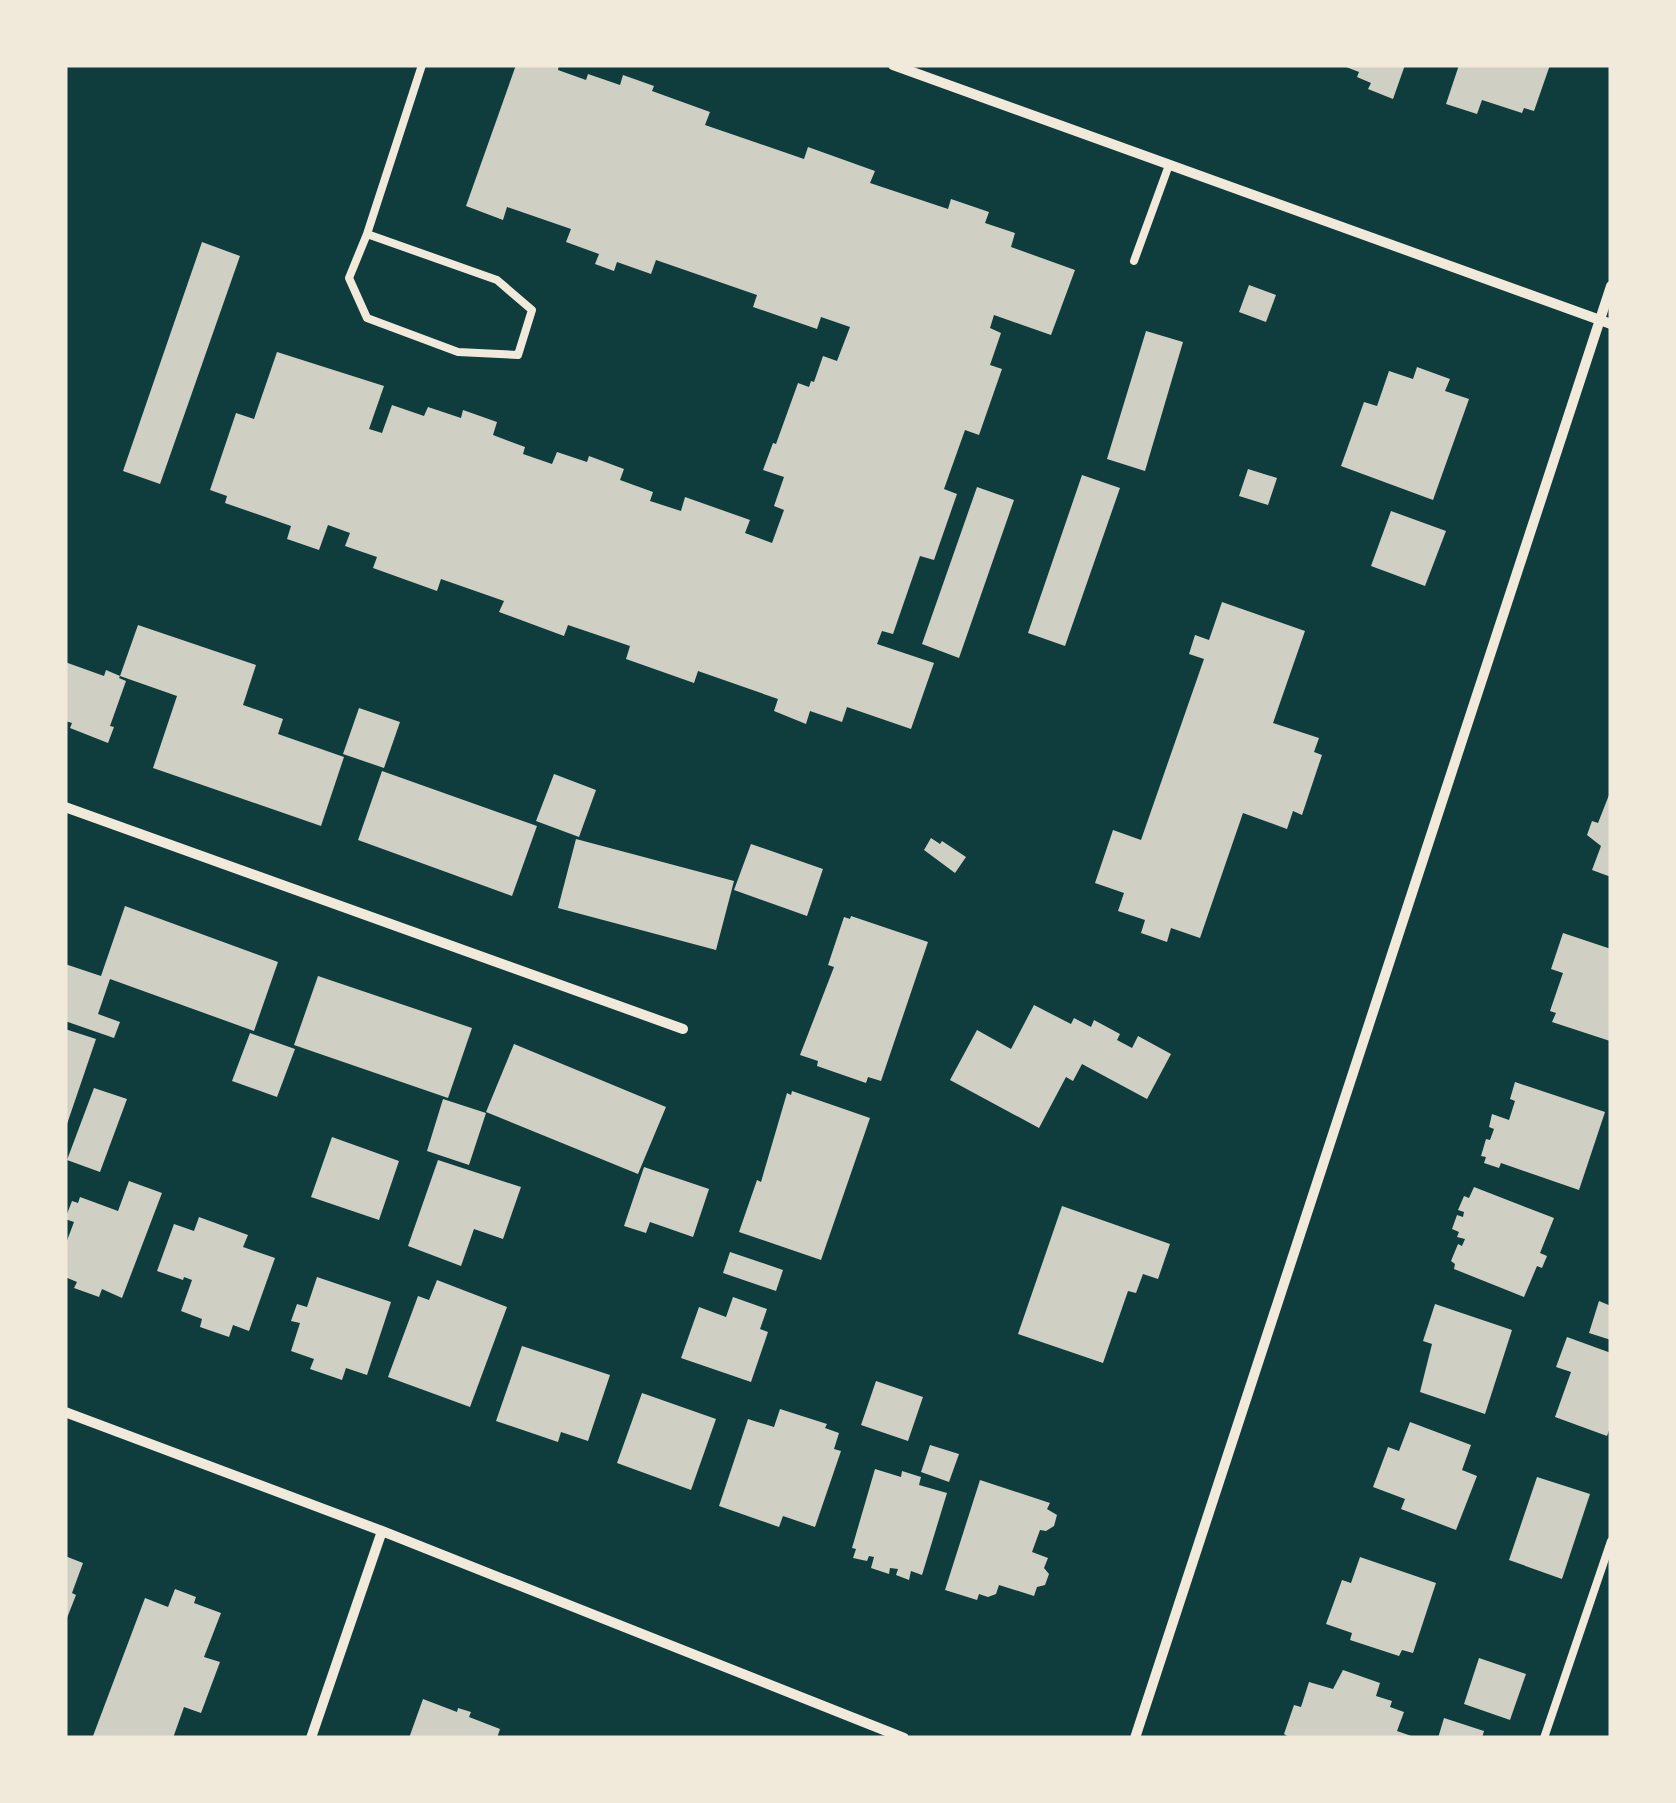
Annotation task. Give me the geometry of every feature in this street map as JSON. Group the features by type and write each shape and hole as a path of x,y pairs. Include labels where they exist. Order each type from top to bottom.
{"street":[{"path":"893,65 1611,324"},
{"path":"1135,1738 1611,286"},
{"path":"65,807 683,1029"},
{"path":"65,1412 382,1531 904,1738"},
{"path":"311,1738 382,1531"}],"lane":[{"path":"368,234 497,280 532,310 518,355 458,352 366,318 349,278 368,234 422,65"},
{"path":"1134,261 1169,164"},
{"path":"1544,1738 1611,1541"}],"building":[{"path":"516,65 559,65 558,70 586,80 588,74 620,85 623,75 654,86 652,91 710,112 705,125 804,159 808,147 875,171 870,183 948,209 951,199 989,212 985,223 1015,233 1011,247 1075,270 1051,335 994,315 990,328 1001,333 990,365 1002,369 979,435 965,430 944,489 957,494 934,560 920,556 893,634 882,631 877,644 934,663 911,729 847,707 842,722 810,711 806,724 774,711 778,699 698,671 694,683 626,659 630,646 568,625 564,636 499,612 504,601 441,579 437,591 373,568 377,557 345,546 350,533 328,525 319,550 287,539 291,526 225,503 227,496 210,490 236,413 254,419 277,352 384,386 369,429 382,433 392,405 424,416 428,407 461,418 463,410 497,422 493,435 525,447 523,454 552,464 557,452 587,462 589,456 624,469 620,480 653,492 650,501 681,511 685,497 750,520 745,533 772,543 784,510 774,506 784,477 763,470 798,383 809,387 814,382 823,356 837,361 850,327 821,317 817,329 753,307 757,295 656,260 651,274 617,262 614,271 595,264 599,254 566,242 571,229 507,207 503,220 466,206"},
{"path":"1341,65 1405,65 1393,99 1368,89 1371,83 1357,77 1359,72"},
{"path":"1459,65 1550,65 1534,111 1524,108 1522,113 1482,100 1477,114 1446,104"},
{"path":"202,242 240,256 160,484 123,471"},
{"path":"1249,285 1276,295 1266,322 1239,312"},
{"path":"1146,331 1183,342 1145,471 1107,459"},
{"path":"1417,367 1450,379 1445,391 1469,399 1433,500 1341,466 1364,402 1377,406 1389,371 1413,379"},
{"path":"1248,469 1277,478 1268,505 1239,496"},
{"path":"1082,475 1120,488 1065,646 1028,633"},
{"path":"977,487 1014,500 959,658 922,644"},
{"path":"1391,511 1446,531 1425,586 1371,566"},
{"path":"1222,602 1305,631 1273,723 1319,738 1314,752 1322,755 1302,815 1293,811 1287,829 1243,813 1200,938 1171,928 1167,942 1141,933 1145,920 1118,911 1124,893 1095,883 1113,830 1141,840 1204,659 1189,654 1195,635 1209,640"},
{"path":"138,625 256,665 243,705 283,719 278,734 344,757 321,826 153,768 177,696 120,676"},
{"path":"65,662 104,676 106,670 126,681 108,743 70,728 72,723 65,721"},
{"path":"359,708 400,722 384,768 343,754"},
{"path":"382,771 537,826 512,896 358,840"},
{"path":"554,774 596,790 579,837 536,821"},
{"path":"1611,790 1611,877 1592,870 1601,846 1587,835 1592,821 1598,823"},
{"path":"931,838 966,857 955,873 924,850"},
{"path":"576,839 734,881 716,950 558,908"},
{"path":"751,844 823,869 807,916 734,890"},
{"path":"125,906 278,962 254,1031 110,979 98,1014 120,1022 114,1038 65,1021 65,964 101,976"},
{"path":"844,917 928,942 881,1081 868,1077 866,1083 817,1066 818,1061 800,1055 834,967 828,965"},
{"path":"1563,933 1611,949 1610,1041 1552,1022 1556,1013 1550,1011 1563,973 1551,969"},
{"path":"318,976 472,1028 448,1098 294,1045"},
{"path":"1034,1005 1071,1024 1074,1018 1091,1027 1094,1020 1120,1034 1117,1040 1132,1048 1138,1036 1171,1054 1147,1099 1082,1064 1073,1081 1066,1077 1039,1128 950,1080 977,1030 1011,1049"},
{"path":"65,1029 96,1039 66,1127 65,1127"},
{"path":"250,1033 295,1049 277,1097 232,1081"},
{"path":"514,1044 666,1107 638,1174 486,1112"},
{"path":"1515,1082 1605,1112 1579,1190 1501,1163 1499,1168 1484,1163 1486,1157 1481,1156 1486,1139 1490,1140 1494,1129 1489,1127 1492,1114 1509,1120"},
{"path":"94,1088 127,1099 100,1172 67,1160"},
{"path":"792,1091 870,1118 821,1260 739,1232 757,1180 761,1182 787,1093 791,1095"},
{"path":"443,1099 486,1113 469,1165 427,1151"},
{"path":"332,1137 399,1161 379,1220 311,1197"},
{"path":"438,1160 521,1187 503,1239 474,1229 461,1266 408,1246"},
{"path":"644,1167 709,1189 693,1237 650,1222 646,1233 624,1226"},
{"path":"129,1181 162,1193 122,1298 102,1289 99,1297 74,1288 77,1282 65,1277 65,1246 74,1222 65,1219 72,1201 78,1203 80,1197 118,1211"},
{"path":"1474,1187 1554,1218 1540,1253 1547,1256 1542,1268 1537,1266 1524,1297 1454,1269 1451,1261 1458,1244 1462,1246 1465,1239 1457,1237 1459,1232 1452,1229 1457,1215 1463,1217 1464,1212 1458,1210 1464,1196 1469,1198"},
{"path":"1062,1206 1170,1244 1158,1279 1143,1274 1136,1293 1128,1291 1103,1363 1018,1334"},
{"path":"199,1217 248,1235 243,1247 275,1258 249,1331 233,1325 229,1337 200,1327 202,1319 181,1311 192,1280 157,1271 174,1224 194,1231"},
{"path":"730,1252 783,1270 776,1291 723,1273"},
{"path":"317,1277 391,1302 367,1375 346,1368 342,1380 310,1369 314,1359 291,1351 300,1323 291,1321 297,1304 307,1307"},
{"path":"437,1280 507,1307 470,1407 388,1377 418,1296 429,1300"},
{"path":"733,1297 767,1309 760,1329 768,1332 751,1382 681,1358 699,1307 726,1317"},
{"path":"1599,1301 1611,1306 1611,1340 1589,1333"},
{"path":"1435,1304 1512,1330 1485,1414 1420,1392 1432,1344 1423,1341"},
{"path":"1567,1337 1611,1353 1611,1425 1607,1436 1555,1417 1571,1372 1556,1367"},
{"path":"522,1346 610,1375 588,1441 561,1432 558,1442 496,1421"},
{"path":"876,1381 923,1397 908,1441 861,1425"},
{"path":"642,1393 716,1419 691,1490 617,1463"},
{"path":"780,1409 827,1424 825,1428 839,1433 834,1449 841,1451 815,1527 783,1516 779,1527 719,1506 748,1419 774,1427"},
{"path":"1410,1422 1471,1445 1462,1470 1477,1476 1456,1530 1401,1509 1405,1499 1373,1487 1388,1447 1399,1451"},
{"path":"930,1445 959,1454 949,1482 921,1472"},
{"path":"875,1469 901,1477 902,1471 921,1477 919,1485 947,1493 922,1575 911,1571 909,1580 896,1575 898,1569 890,1568 889,1574 871,1568 874,1557 869,1556 867,1561 853,1558 856,1549 852,1548"},
{"path":"1537,1477 1590,1494 1562,1579 1509,1560"},
{"path":"980,1480 1050,1503 1047,1509 1057,1515 1054,1526 1040,1530 1032,1552 1048,1558 1044,1568 1049,1574 1034,1596 999,1585 996,1594 979,1594 977,1600 945,1590"},
{"path":"65,1556 83,1563 65,1623"},
{"path":"1360,1557 1436,1583 1413,1653 1402,1650 1399,1656 1350,1640 1352,1633 1326,1624 1342,1580 1351,1583"},
{"path":"175,1589 196,1597 194,1603 221,1613 204,1657 220,1662 201,1713 184,1707 173,1738 93,1736 145,1598 168,1607"},
{"path":"1479,1658 1526,1674 1510,1720 1464,1704"},
{"path":"1343,1670 1380,1683 1376,1696 1392,1701 1390,1707 1404,1712 1397,1731 1417,1738 1290,1738 1284,1734 1294,1705 1301,1707 1309,1682 1333,1689"},
{"path":"423,1699 457,1712 458,1708 471,1712 469,1717 500,1729 497,1738 409,1738"},
{"path":"1444,1718 1484,1731 1482,1738 1438,1738"}]}
